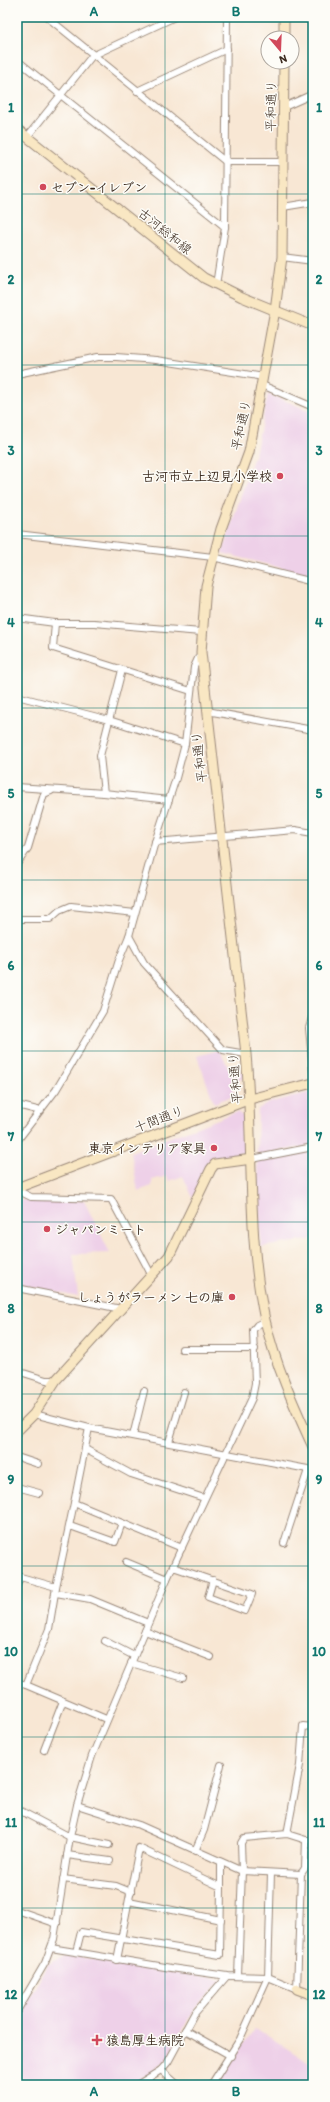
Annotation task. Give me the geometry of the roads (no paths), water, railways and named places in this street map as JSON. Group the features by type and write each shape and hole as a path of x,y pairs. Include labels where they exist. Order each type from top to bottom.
{"street":[{"path":"49,17 92,56 226,162 283,162"},
{"path":"27,137 92,56 176,17"},
{"path":"216,285 225,227 227,17"},
{"path":"284,17 284,30"},
{"path":"137,91 227,49"},
{"path":"17,60 225,227"},
{"name":"平和通り","path":"284,70 282,257 275,310 249,452 213,557 206,586 201,652 250,1099 254,1250 265,1321 284,1380 313,1447"},
{"path":"284,107 313,94"},
{"name":"古河総和線","path":"17,129 188,266 216,285 242,298 313,326"},
{"path":"283,207 313,202"},
{"path":"282,257 313,260"},
{"path":"17,374 98,357 156,360 263,381 313,407"},
{"path":"17,534 213,557 313,582"},
{"path":"17,618 55,623 94,623 202,632"},
{"path":"55,623 54,648 191,691"},
{"path":"17,1141 56,1090 103,1011 119,960 129,936 155,842 185,744 194,667 201,652"},
{"path":"104,793 100,756 122,670"},
{"path":"17,696 109,720 185,744"},
{"path":"207,711 313,730"},
{"path":"17,787 52,791 104,793 169,800"},
{"path":"17,864 28,848 44,794 52,791"},
{"path":"155,842 295,830 313,833"},
{"path":"17,919 50,919 58,911 71,906 135,913"},
{"path":"129,936 144,963 223,1050 246,1054"},
{"path":"313,1014 309,1028 313,1071"},
{"name":"十間通り","path":"17,1189 250,1099 313,1082"},
{"path":"17,1105 40,1111"},
{"path":"17,1431 34,1414 56,1380 169,1256 211,1169 215,1164 252,1159 313,1147"},
{"path":"17,1189 31,1197 111,1199 152,1276"},
{"path":"17,1288 122,1309"},
{"path":"17,2011 45,1963 51,1948 57,1924 70,1837 77,1805 92,1756 106,1719 167,1579 255,1390 255,1349 253,1330 257,1325 265,1321"},
{"path":"182,1349 255,1349"},
{"path":"17,1371 46,1380 56,1380"},
{"path":"133,1436 144,1391"},
{"path":"169,1442 184,1392"},
{"path":"34,1414 89,1428 311,1470 284,1543"},
{"path":"26,1685 49,1629 89,1428"},
{"path":"85,1449 131,1474 204,1498"},
{"path":"17,1457 38,1464"},
{"path":"17,1488 39,1493"},
{"path":"74,1503 182,1548"},
{"path":"70,1526 115,1542 122,1523"},
{"path":"126,1562 167,1579"},
{"path":"173,1567 213,1580 252,1594 246,1611 208,1597 213,1580"},
{"path":"17,1585 18,1577 90,1600 148,1624"},
{"path":"145,1630 211,1657"},
{"path":"105,1641 134,1656"},
{"path":"131,1663 183,1678"},
{"path":"17,1682 106,1719"},
{"path":"44,1750 63,1701"},
{"path":"287,1834 300,1765 303,1726 313,1727"},
{"path":"195,1851 204,1830 221,1765"},
{"path":"77,1805 139,1825 242,1871 301,1874"},
{"path":"17,1809 70,1837 109,1845"},
{"path":"238,1976 242,1871 241,1842 244,1838 287,1834 306,1840 313,1840"},
{"path":"297,1989 301,1874 305,1868 306,1840"},
{"path":"117,1960 139,1848 221,1887"},
{"path":"67,1855 110,1861"},
{"path":"76,1952 81,1932 220,1955 221,1862"},
{"path":"210,2085 231,2056 268,1977 271,1873"},
{"path":"63,1879 116,1886 130,1892"},
{"path":"129,1901 221,1920"},
{"path":"17,1910 57,1924"},
{"path":"51,1948 117,1960 227,1976 268,1977 313,1995"},
{"path":"137,2085 161,2070 168,2062 197,2010 227,1976"},
{"path":"185,2030 231,2056"},
{"path":"161,2070 178,2085"}],"place":[{"name":"セブン-イレブン","path":"43,187"},
{"name":"古河市立上辺見小学校","path":"280,476"},
{"name":"東京インテリア家具","path":"214,1148"},
{"name":"ジャパンミート","path":"47,1229"},
{"name":"しょうがラーメン 七の庫","path":"232,1297"},
{"name":"猿島厚生病院","path":"97,2040"}]}
